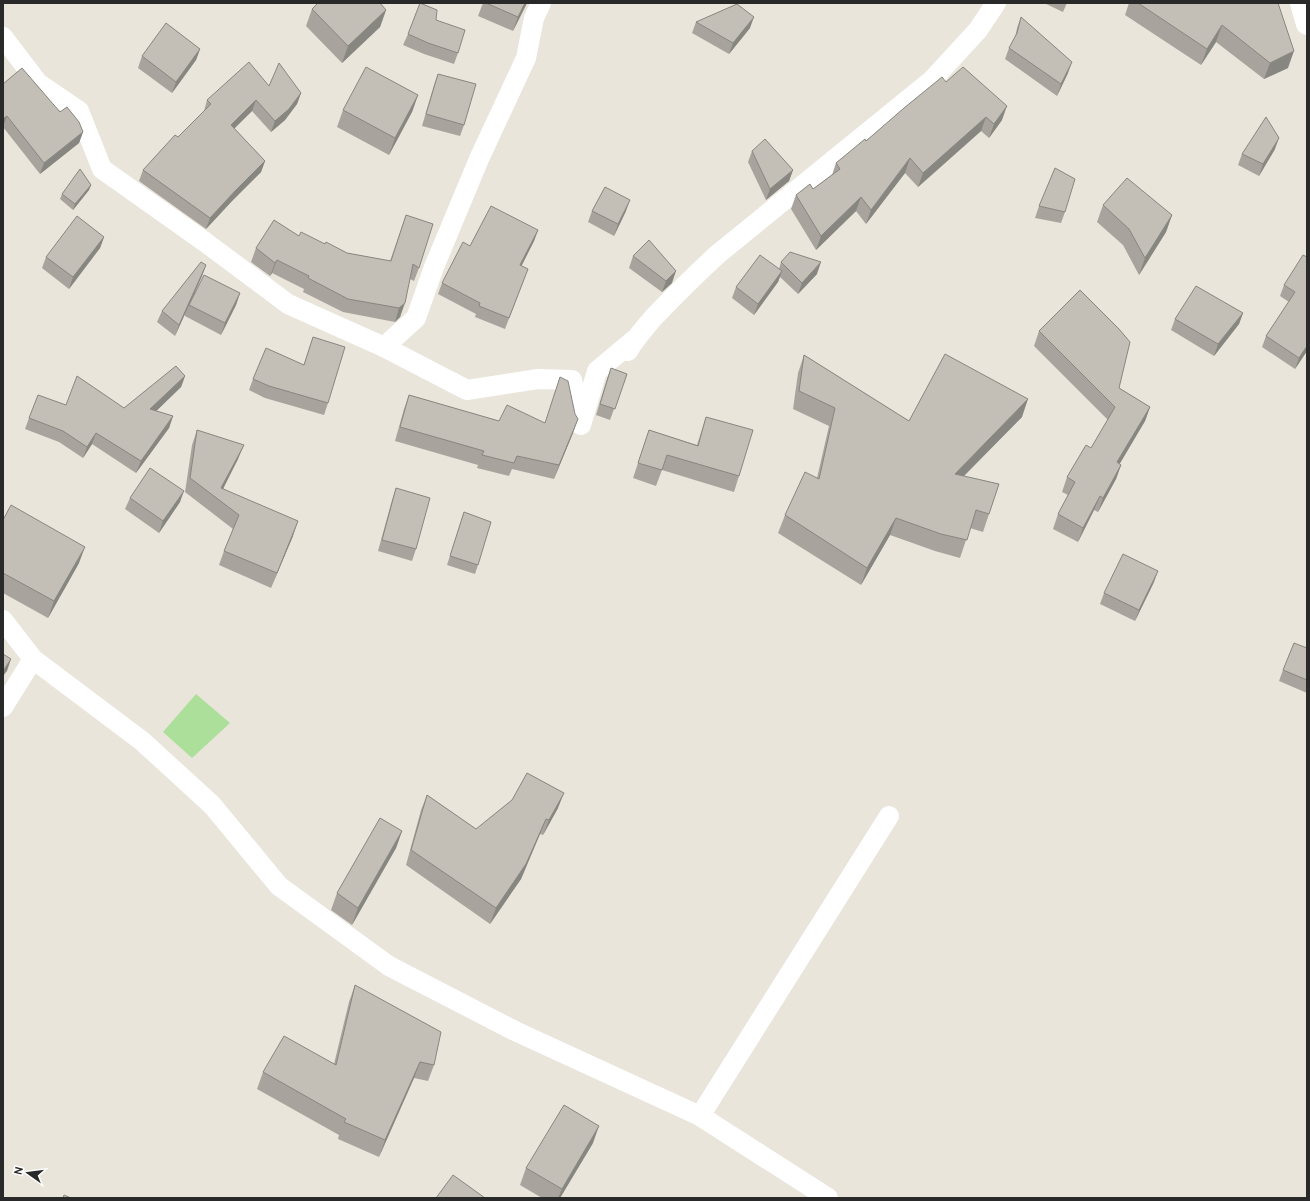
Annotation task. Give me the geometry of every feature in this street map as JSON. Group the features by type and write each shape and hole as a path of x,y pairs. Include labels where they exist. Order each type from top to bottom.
{"main road":[{"path":"1301,3 1307,24"}],"street":[{"path":"384,347 416,318 434,266 479,159 526,58 534,18 541,3"},
{"path":"3,37 38,83 79,111 102,169 205,242 288,304 384,347 467,390 538,379 572,380 581,425 597,372 634,340 689,281 718,254 932,80 978,30 996,3"},
{"path":"624,358 634,340"},
{"path":"3,620 33,659 142,741 212,805 279,886 389,966 515,1031 700,1116 828,1198"},
{"path":"3,707 33,659"},
{"path":"700,1116 889,816"}],"green space":[{"path":"196,694 230,723 192,758 163,732"}],"building":[{"path":"318,3 380,3 386,10 348,46 312,9"},
{"path":"420,3 437,10 436,20 465,30 458,53 428,43 408,34"},
{"path":"486,3 525,3 518,17"},
{"path":"1138,3 1278,3 1294,51 1270,63 1222,25 1207,49"},
{"path":"737,4 754,17 733,43 696,22"},
{"path":"1021,17 1072,62 1061,84 1009,48 1017,33"},
{"path":"166,23 200,49 176,82 142,56"},
{"path":"249,62 269,86 279,63 301,93 289,109 275,121 256,100 231,125 265,161 210,218 143,170 175,135 178,137 211,104 207,100"},
{"path":"366,67 418,95 395,138 343,110"},
{"path":"963,67 1007,106 994,124 986,117 923,173 910,158 871,210 861,197 821,236 796,195 810,184 813,189 840,169 836,163 865,139 866,141 942,77 946,82"},
{"path":"22,68 60,112 67,107 79,122 83,132 44,163 7,116 3,119 3,84"},
{"path":"438,74 476,84 464,125 426,114"},
{"path":"1266,117 1279,138 1263,164 1242,154"},
{"path":"765,139 793,170 770,189 752,151"},
{"path":"1055,168 1075,179 1065,212 1039,206"},
{"path":"80,169 91,185 75,204 62,194"},
{"path":"1127,178 1172,215 1145,258 1129,229 1103,205"},
{"path":"605,187 630,200 618,224 592,211"},
{"path":"491,206 538,230 520,265 528,269 509,318 479,306 480,303 442,283 463,242 470,246"},
{"path":"406,215 433,224 419,268 413,264 405,303 399,308 348,299 308,278 309,276 277,260 275,263 256,248 274,220 299,236 301,232 325,244 326,242 347,253 391,261"},
{"path":"77,216 104,237 73,277 46,257"},
{"path":"649,240 676,271 666,281 633,256"},
{"path":"790,252 821,262 802,283 781,262"},
{"path":"760,255 782,271 758,304 736,287"},
{"path":"1303,255 1307,257 1307,346 1299,358 1266,336 1295,292 1284,285"},
{"path":"201,262 206,265 179,325 162,311"},
{"path":"204,275 240,293 225,323 189,305"},
{"path":"1196,286 1243,313 1218,344 1175,319"},
{"path":"1080,290 1130,342 1119,388 1150,407 1117,462 1121,465 1103,498 1100,496 1083,528 1058,514 1075,482 1067,477 1086,445 1091,448 1115,407 1039,331"},
{"path":"313,337 345,347 328,403 269,386 253,379 266,348 304,365"},
{"path":"945,354 1028,399 955,474 999,484 989,514 976,510 967,540 941,534 896,518 867,568 785,515 805,472 819,479 835,408 799,391 804,355 909,421"},
{"path":"176,366 185,376 150,409 173,416 141,461 96,433 87,447 63,431 29,418 38,395 66,405 77,376 124,408"},
{"path":"611,368 627,374 615,409 600,404"},
{"path":"560,377 568,381 575,414 578,419 559,465 517,456 514,463 482,455 484,451 400,427 409,395 499,421 507,405 545,423"},
{"path":"706,417 753,430 739,476 667,455 662,470 638,463 649,430 698,446"},
{"path":"197,430 244,445 221,488 298,521 277,573 224,551 239,515 190,478"},
{"path":"150,468 184,491 163,521 130,498"},
{"path":"396,488 430,498 416,549 382,540"},
{"path":"11,505 85,547 54,601 3,573 3,520"},
{"path":"464,512 491,522 478,565 450,556"},
{"path":"1123,554 1158,571 1139,610 1104,593"},
{"path":"1294,643 1307,648 1307,680 1283,670"},
{"path":"3,654 11,659 3,671"},
{"path":"527,773 564,793 549,820 546,819 526,864 496,908 411,850 427,795 476,829 512,800"},
{"path":"380,818 402,831 358,908 337,893"},
{"path":"355,985 441,1032 434,1065 420,1062 385,1140 344,1122 346,1119 263,1072 284,1036 336,1065"},
{"path":"564,1105 599,1126 562,1189 526,1168"},
{"path":"453,1175 485,1198 436,1198"},
{"path":"64,1195 71,1198 63,1198"}]}
